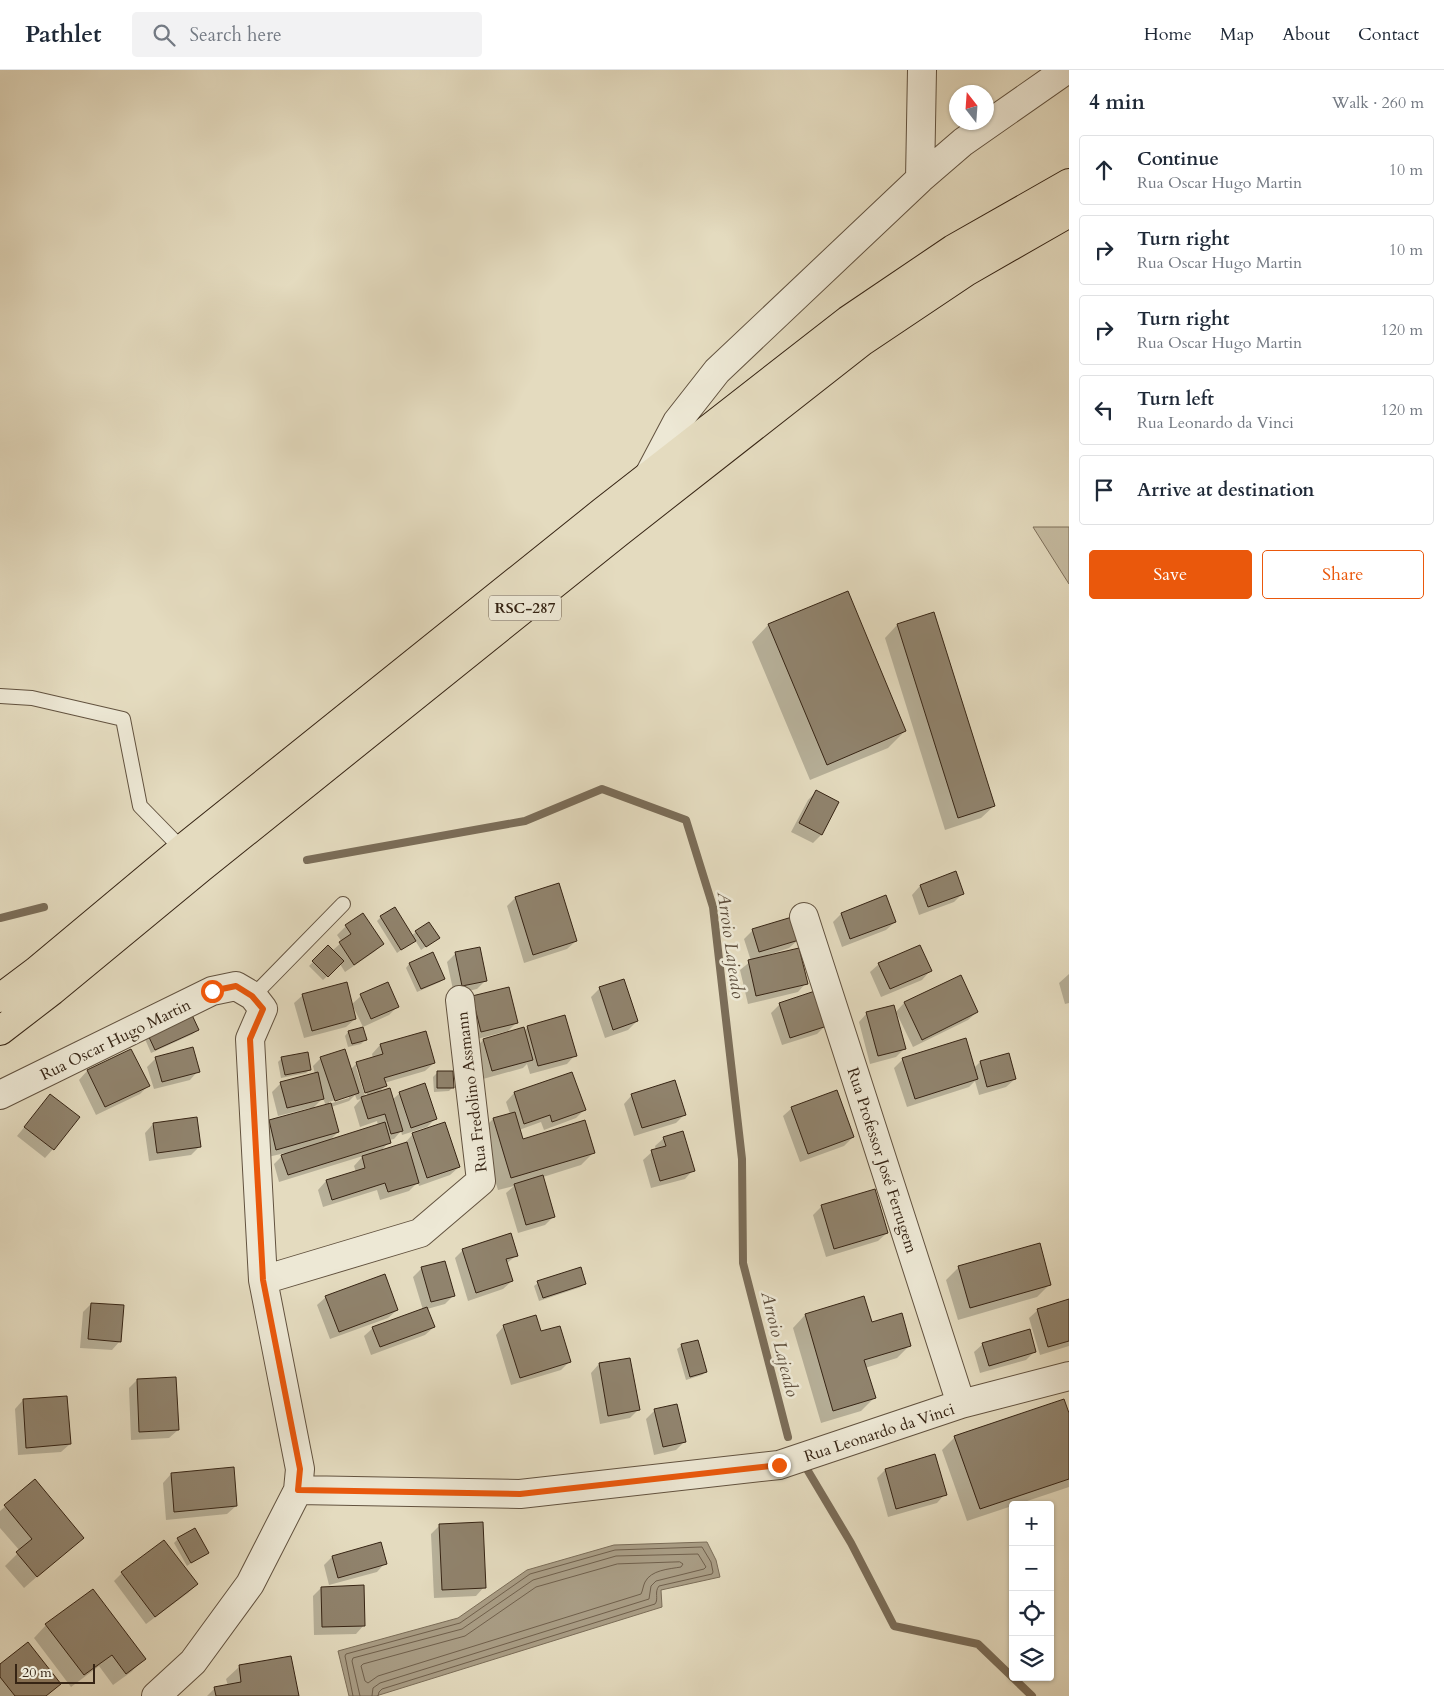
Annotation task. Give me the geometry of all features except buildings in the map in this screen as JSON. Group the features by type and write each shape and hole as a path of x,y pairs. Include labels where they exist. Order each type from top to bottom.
{"highway":[{"name":"RSC-287","path":"0,998 36,971 182,849 649,475 848,320 952,249 1069,183"},
{"name":"RSC-287","path":"0,1031 618,533 863,342 966,272 1069,213"}],"street":[{"path":"920,179 922,70"},
{"path":"649,475 678,422 717,371 920,179 963,142 1066,70"},
{"name":"Rua Professor José Ferrugem","path":"804,917 961,1404"},
{"name":"Rua Oscar Hugo Martin","path":"0,1095 212,991 236,986 252,996"},
{"path":"156,1696 193,1662 250,1584 298,1490 300,1469 263,1280 250,1039 263,1009 252,996"},
{"name":"Rua Fredolino Assmann","path":"263,1280 420,1233 481,1181 460,1000"},
{"name":"Rua Leonardo da Vinci","path":"298,1490 520,1494 779,1465 961,1404 1069,1376"}],"lane":[{"path":"0,696 32,698 123,719 140,806 182,849"},
{"path":"252,996 343,904"}],"shaded area":[{"path":"1033,527 1069,527 1069,584"}],"water":[{"path":"707,1542 716,1560 720,1577 661,1590 662,1607 376,1696 349,1696 338,1651 458,1618 527,1570 614,1545"}],"waterway":[{"name":"Arroio Lajeado","path":"307,860 525,821 602,789 686,820 713,907 742,1159 743,1263 788,1437"},
{"name":"Arroio Lajeado","path":"0,918 44,907"},
{"name":"Arroio Lajeado","path":"808,1471 851,1543 894,1626 978,1644 1032,1696"}],"route":[{"path":"212,991 236,986 252,996 263,1009 250,1039 263,1280 300,1469 298,1490 520,1494 779,1465"}]}
